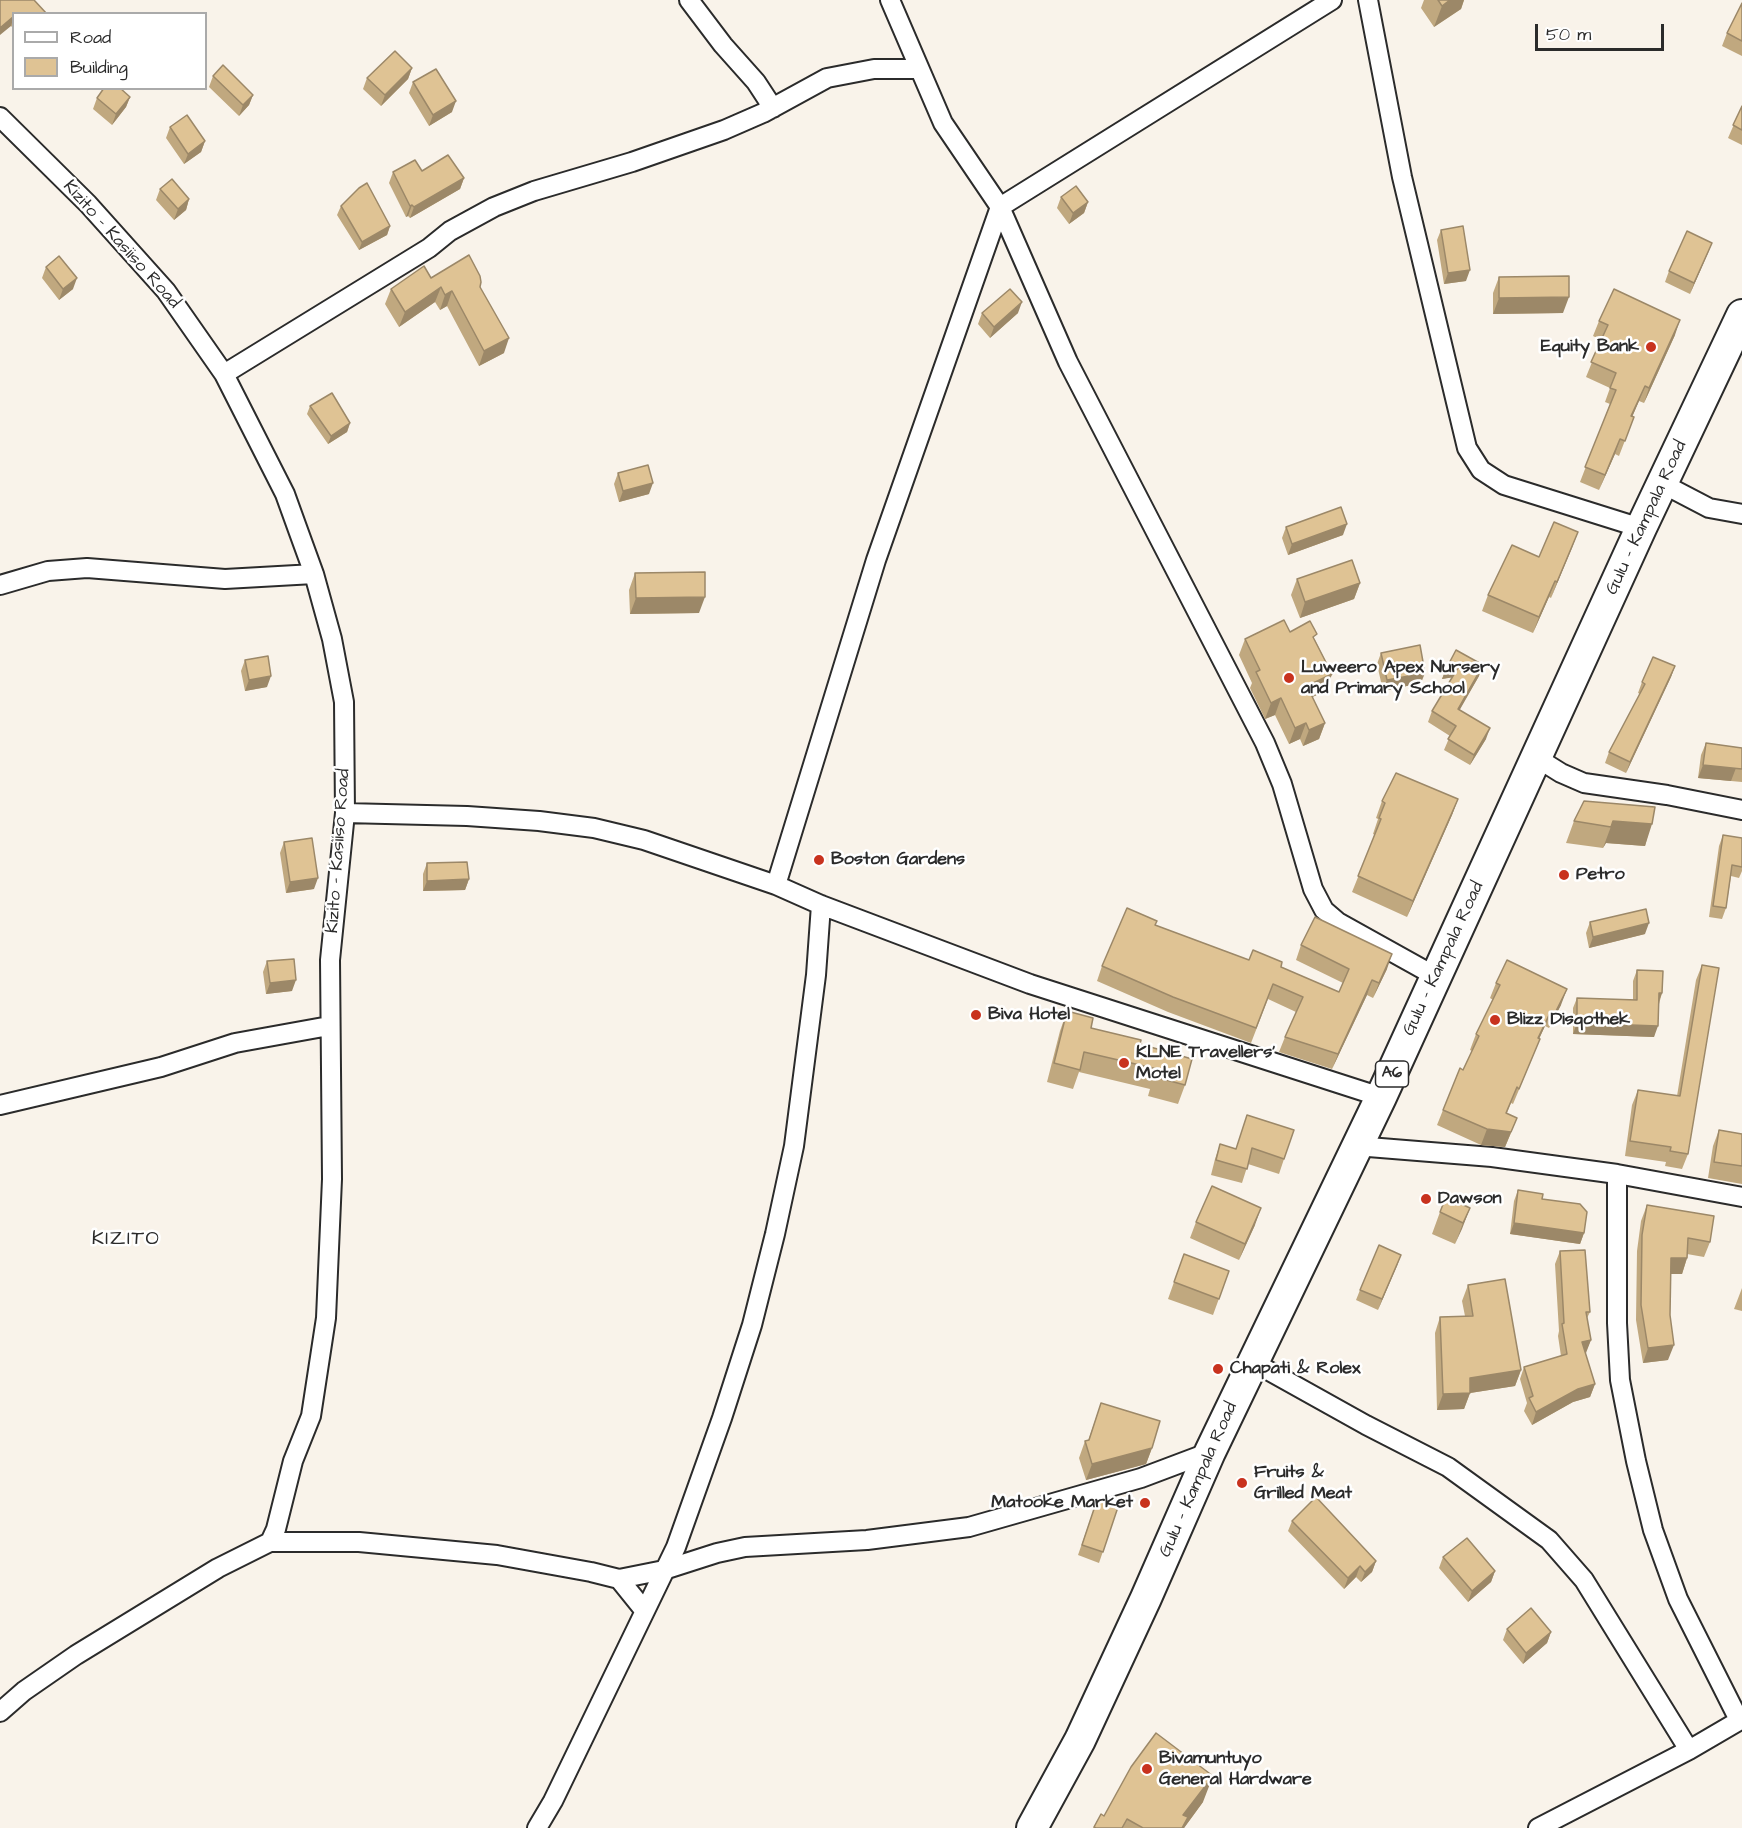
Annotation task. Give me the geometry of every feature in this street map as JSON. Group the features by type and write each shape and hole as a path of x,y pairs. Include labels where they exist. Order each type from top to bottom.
{"main road":[{"name":"Gulu - Kampala Road","path":"1032,1828 1080,1740 1210,1452 1381,1097 1641,528 1742,315"}],"street":[{"path":"689,0 723,45 756,82 773,108"},
{"path":"890,0 943,123 1000,207 1068,362 1265,743 1282,784 1313,889 1324,910 1338,922 1435,976"},
{"path":"776,885 876,560 1000,207 1332,0"},
{"path":"1368,0 1402,177 1467,448 1481,470 1504,485 1641,528"},
{"path":"224,374 429,248 450,231 494,207 534,191 632,162 724,130 773,108 827,78 874,69 919,69"},
{"name":"Kizito - Kasiiso Road","path":"0,117 88,204 166,291 224,374 285,494 314,574 332,639 344,702 345,813 330,960 332,1179 326,1318 311,1416 293,1461 276,1529 270,1542"},
{"path":"1663,484 1709,508 1742,514"},
{"path":"0,585 48,571 87,568 225,579 314,574"},
{"path":"1536,758 1584,783 1667,795 1742,810"},
{"path":"345,813 538,820 594,828 644,840 776,885 821,905 1030,984 1381,1097"},
{"path":"537,1828 553,1801 676,1547 752,1325 794,1146 816,975 821,905"},
{"path":"0,1105 161,1067 235,1043 329,1026"},
{"path":"1356,1146 1492,1157 1617,1174 1742,1197"},
{"path":"1538,1828 1689,1750 1740,1720 1678,1599 1653,1530 1636,1461 1620,1380 1617,1323 1617,1174"},
{"path":"1253,1362 1366,1425 1448,1467 1549,1540 1584,1580 1689,1750"},
{"path":"0,1712 24,1691 76,1655 218,1568 270,1542 359,1542 497,1555 619,1579 664,1570 717,1553 746,1547 867,1540 969,1527 1141,1478 1210,1452"},
{"path":"619,1579 644,1610"}],"building":[{"path":"0,0 34,0 45,12 12,12 12,18 0,28"},
{"path":"1438,0 1450,0 1442,6"},
{"path":"1742,3 1742,41 1727,33"},
{"path":"395,51 412,68 385,95 367,78"},
{"path":"223,65 253,95 243,105 213,76"},
{"path":"436,69 456,101 433,115 413,82"},
{"path":"103,90 122,90 130,97 116,114 97,98"},
{"path":"1742,106 1742,130 1733,125"},
{"path":"187,115 205,141 188,154 170,127"},
{"path":"448,155 464,178 414,207 410,206 393,172 415,160 422,171"},
{"path":"172,179 189,199 178,209 160,189"},
{"path":"367,183 390,226 362,242 341,206"},
{"path":"1076,186 1088,202 1073,213 1061,197"},
{"path":"1463,226 1470,270 1448,273 1441,230"},
{"path":"1687,231 1712,243 1694,283 1669,271"},
{"path":"469,255 480,276 480,287 509,338 484,351 452,291 445,295 441,287 405,312 391,289 424,266 431,278"},
{"path":"59,256 77,278 63,289 46,267"},
{"path":"1569,276 1569,297 1499,298 1499,277"},
{"path":"1010,289 1022,302 994,327 982,313"},
{"path":"1614,289 1680,320 1649,388 1645,386 1631,416 1634,417 1625,441 1620,439 1605,475 1585,467 1616,390 1610,388 1616,373 1591,362 1608,325 1599,321"},
{"path":"332,393 350,423 331,436 310,406"},
{"path":"648,465 653,483 623,491 618,473"},
{"path":"1341,507 1347,524 1292,544 1286,527"},
{"path":"1554,522 1578,532 1539,617 1488,595 1512,545 1539,557"},
{"path":"1352,560 1360,583 1305,602 1297,579"},
{"path":"705,572 705,597 636,598 635,573"},
{"path":"1284,620 1290,632 1310,621 1317,634 1313,637 1332,674 1307,686 1325,723 1309,730 1306,723 1295,728 1281,698 1271,703 1256,672 1260,670 1245,639"},
{"path":"1420,645 1425,673 1387,680 1381,653"},
{"path":"1456,650 1483,665 1458,709 1490,728 1474,755 1448,739 1456,726 1432,711 1459,666 1446,669"},
{"path":"268,656 271,676 249,680 245,660"},
{"path":"1653,657 1675,666 1630,762 1609,752 1645,684 1642,682"},
{"path":"1706,743 1742,748 1742,769 1703,765"},
{"path":"1396,773 1458,799 1413,901 1358,876 1381,819 1379,818 1385,803 1382,801"},
{"path":"1584,801 1655,807 1652,824 1613,821 1611,827 1574,821"},
{"path":"1723,835 1742,838 1742,867 1732,865 1726,908 1713,906"},
{"path":"312,838 318,878 290,882 284,842"},
{"path":"467,862 469,879 427,881 427,863"},
{"path":"1127,908 1157,921 1155,925 1249,960 1253,950 1282,962 1281,967 1339,992 1349,969 1301,945 1315,917 1392,954 1379,983 1372,980 1338,1054 1285,1037 1303,997 1273,984 1256,1028 1173,997 1102,966"},
{"path":"1646,909 1649,923 1593,937 1590,922"},
{"path":"294,959 296,980 270,983 267,961"},
{"path":"1507,960 1567,989 1555,1013 1551,1011 1519,1089 1517,1087 1506,1113 1517,1118 1511,1132 1487,1129 1443,1110 1460,1068 1463,1070 1479,1036 1476,1034 1500,985 1496,983"},
{"path":"1702,965 1719,968 1688,1154 1670,1151 1671,1147 1630,1141 1638,1090 1680,1096"},
{"path":"1637,970 1663,971 1662,993 1659,993 1658,1026 1577,1023 1577,998 1637,1000"},
{"path":"1067,1011 1093,1018 1091,1028 1141,1040 1140,1044 1192,1059 1185,1085 1155,1077 1157,1069 1084,1052 1080,1070 1054,1063"},
{"path":"1247,1115 1294,1130 1284,1159 1252,1148 1247,1169 1216,1160 1220,1144 1236,1149"},
{"path":"1719,1130 1742,1134 1742,1166 1714,1162"},
{"path":"1212,1186 1261,1208 1245,1244 1196,1222"},
{"path":"1518,1190 1543,1194 1542,1199 1580,1204 1587,1212 1584,1233 1514,1223"},
{"path":"1446,1197 1470,1208 1463,1223 1440,1212"},
{"path":"1647,1205 1714,1216 1710,1242 1688,1238 1687,1258 1671,1258 1670,1315 1674,1345 1648,1348 1641,1305 1642,1235"},
{"path":"1379,1245 1401,1255 1382,1299 1360,1290"},
{"path":"1585,1250 1590,1312 1586,1312 1591,1340 1582,1342 1595,1384 1578,1389 1536,1412 1529,1398 1533,1396 1524,1367 1567,1354 1562,1324 1564,1323 1560,1251"},
{"path":"1184,1254 1229,1271 1219,1299 1174,1282"},
{"path":"1505,1279 1521,1370 1470,1378 1470,1393 1443,1394 1440,1317 1473,1316 1468,1285"},
{"path":"1101,1403 1160,1421 1152,1448 1092,1464 1085,1441 1089,1440"},
{"path":"1316,1497 1376,1561 1365,1572 1360,1566 1348,1578 1292,1521"},
{"path":"1097,1500 1118,1507 1103,1552 1082,1545"},
{"path":"1467,1538 1495,1571 1472,1591 1443,1557"},
{"path":"1531,1608 1551,1632 1526,1653 1507,1629"},
{"path":"1156,1733 1213,1776 1183,1815 1188,1817 1182,1828 1143,1828 1127,1819 1122,1828 1094,1827 1101,1814 1104,1816 1131,1767"}],"place":[{"name":"Equity Bank","path":"1651,347"},
{"name":"Luweero Apex Nursery and Primary School","path":"1289,678"},
{"name":"Boston Gardens","path":"819,860"},
{"name":"Petro","path":"1564,875"},
{"name":"Biva Hotel","path":"976,1015"},
{"name":"Blizz Disqothek","path":"1495,1020"},
{"name":"KLNE Travellers' Motel","path":"1124,1063"},
{"name":"Dawson","path":"1426,1199"},
{"name":"Chapati & Rolex","path":"1218,1369"},
{"name":"Fruits & Grilled Meat","path":"1242,1483"},
{"name":"Matooke Market","path":"1145,1503"},
{"name":"Bivamuntuyo General Hardware","path":"1147,1769"}],"district":[{"name":"KIZITO","path":"126,1240"}]}
